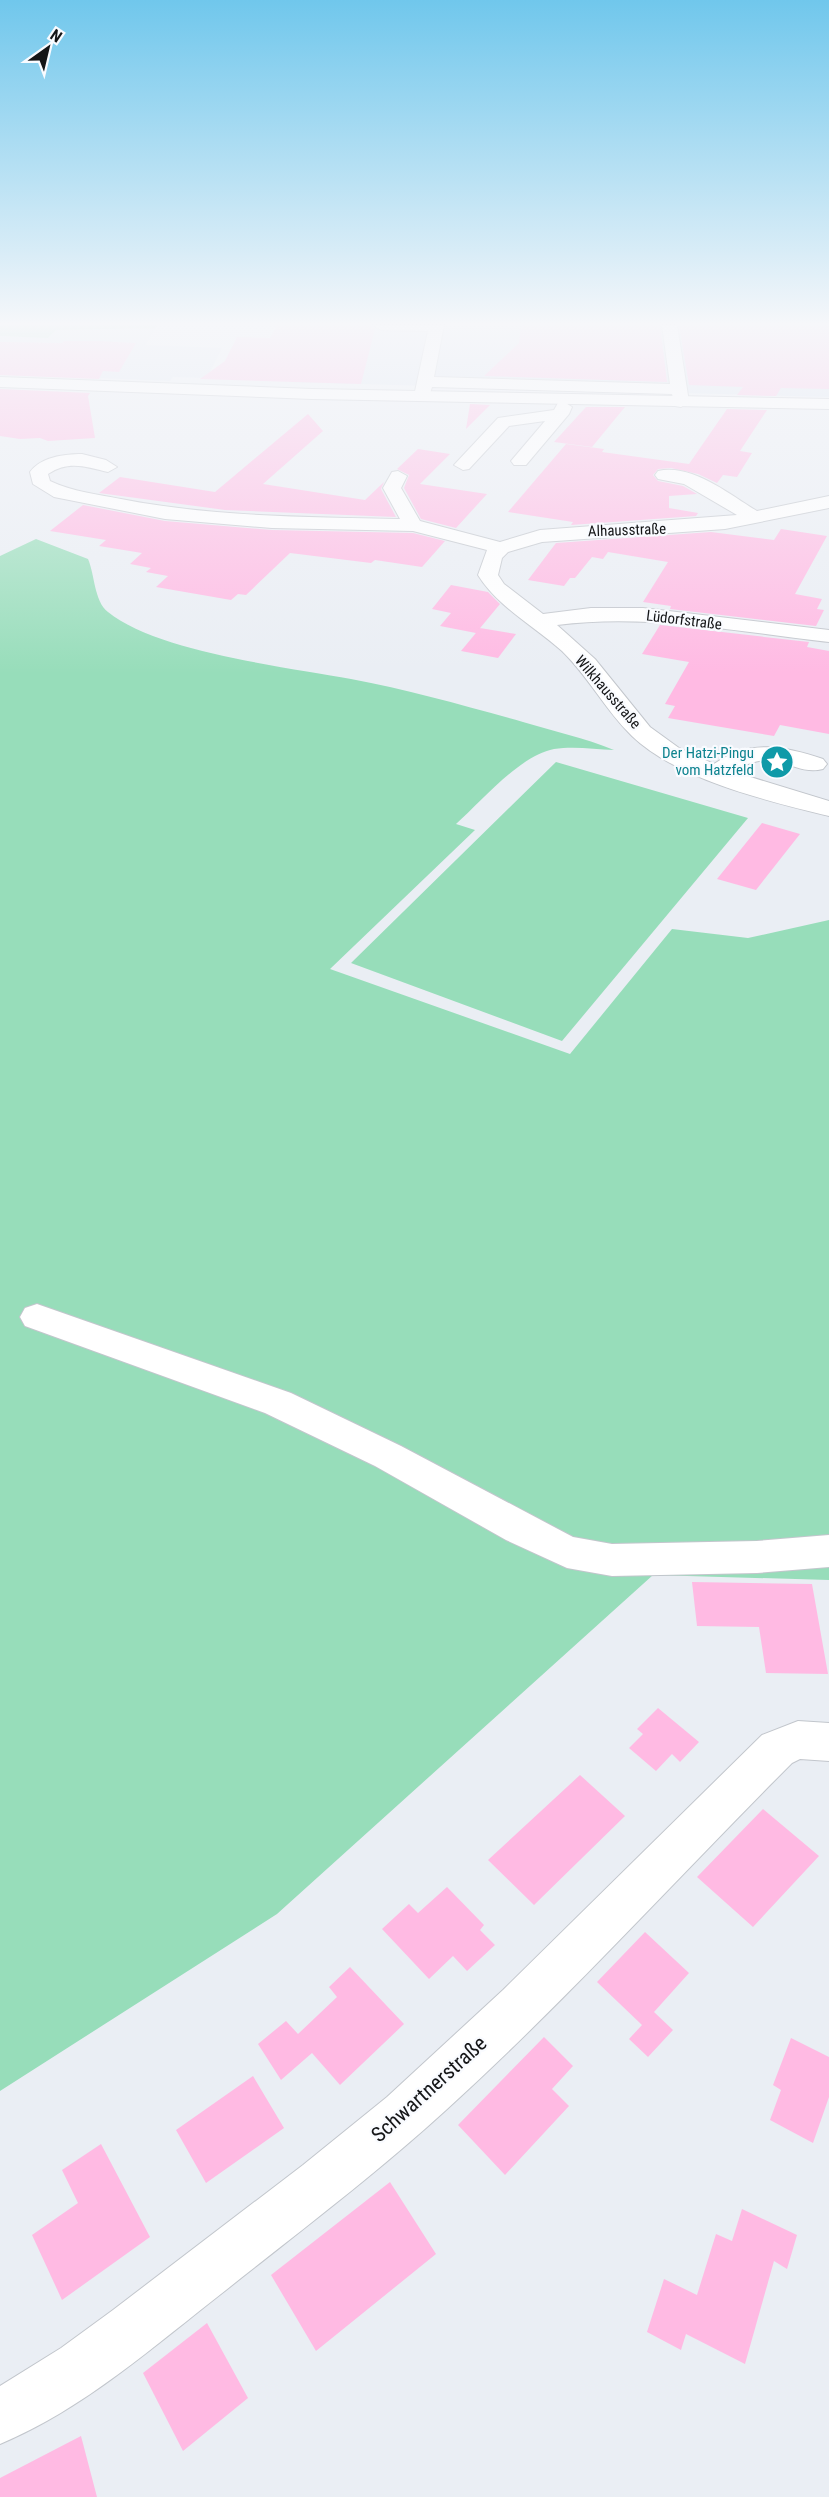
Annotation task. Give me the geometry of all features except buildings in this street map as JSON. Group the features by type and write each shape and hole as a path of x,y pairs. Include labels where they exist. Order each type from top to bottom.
{"street":[{"path":"462,465 485,442"},
{"path":"520,461 536,442"},
{"path":"108,467 84,460 66,460 46,466 39,472 39,478 42,484 73,496 165,513 272,522 413,525 501,548"},
{"path":"664,475 689,479 756,518"},
{"path":"398,476 392,488 413,525"},
{"name":"Alhausstraße","path":"501,548 540,536 688,527 756,518 829,502"},
{"name":"Wilkhausstraße","path":"501,548 493,556 488,574 496,588 587,664 629,719 650,740 687,761 717,773 829,809"},
{"name":"Lüdorfstraße","path":"538,621 591,614 643,614 829,636"},
{"path":"717,773 736,758 755,753 822,760"},
{"path":"822,760 788,797 795,810 829,825"},
{"path":"37,1317 278,1403 388,1456 520,1529 567,1552 612,1560 757,1557 829,1551"},
{"name":"Schwartnerstraße","path":"0,2416 36,2397 189,2285 328,2178 430,2091 523,2002 777,1749 798,1740 829,1742"}],"green space":[{"path":"36,539 88,559 97,595 103,607 130,626 158,638 224,656 416,693 569,735 614,750 554,749 541,753 514,770 456,824 475,830 330,969 570,1054 672,929 748,938 829,920 829,1580 653,1575 277,1914 0,2091 0,556"},
{"path":"556,762 748,818 562,1041 351,963"}],"place":[{"name":"Der Hatzi-Pingu vom Hatzfeld","path":"777,762"}]}
